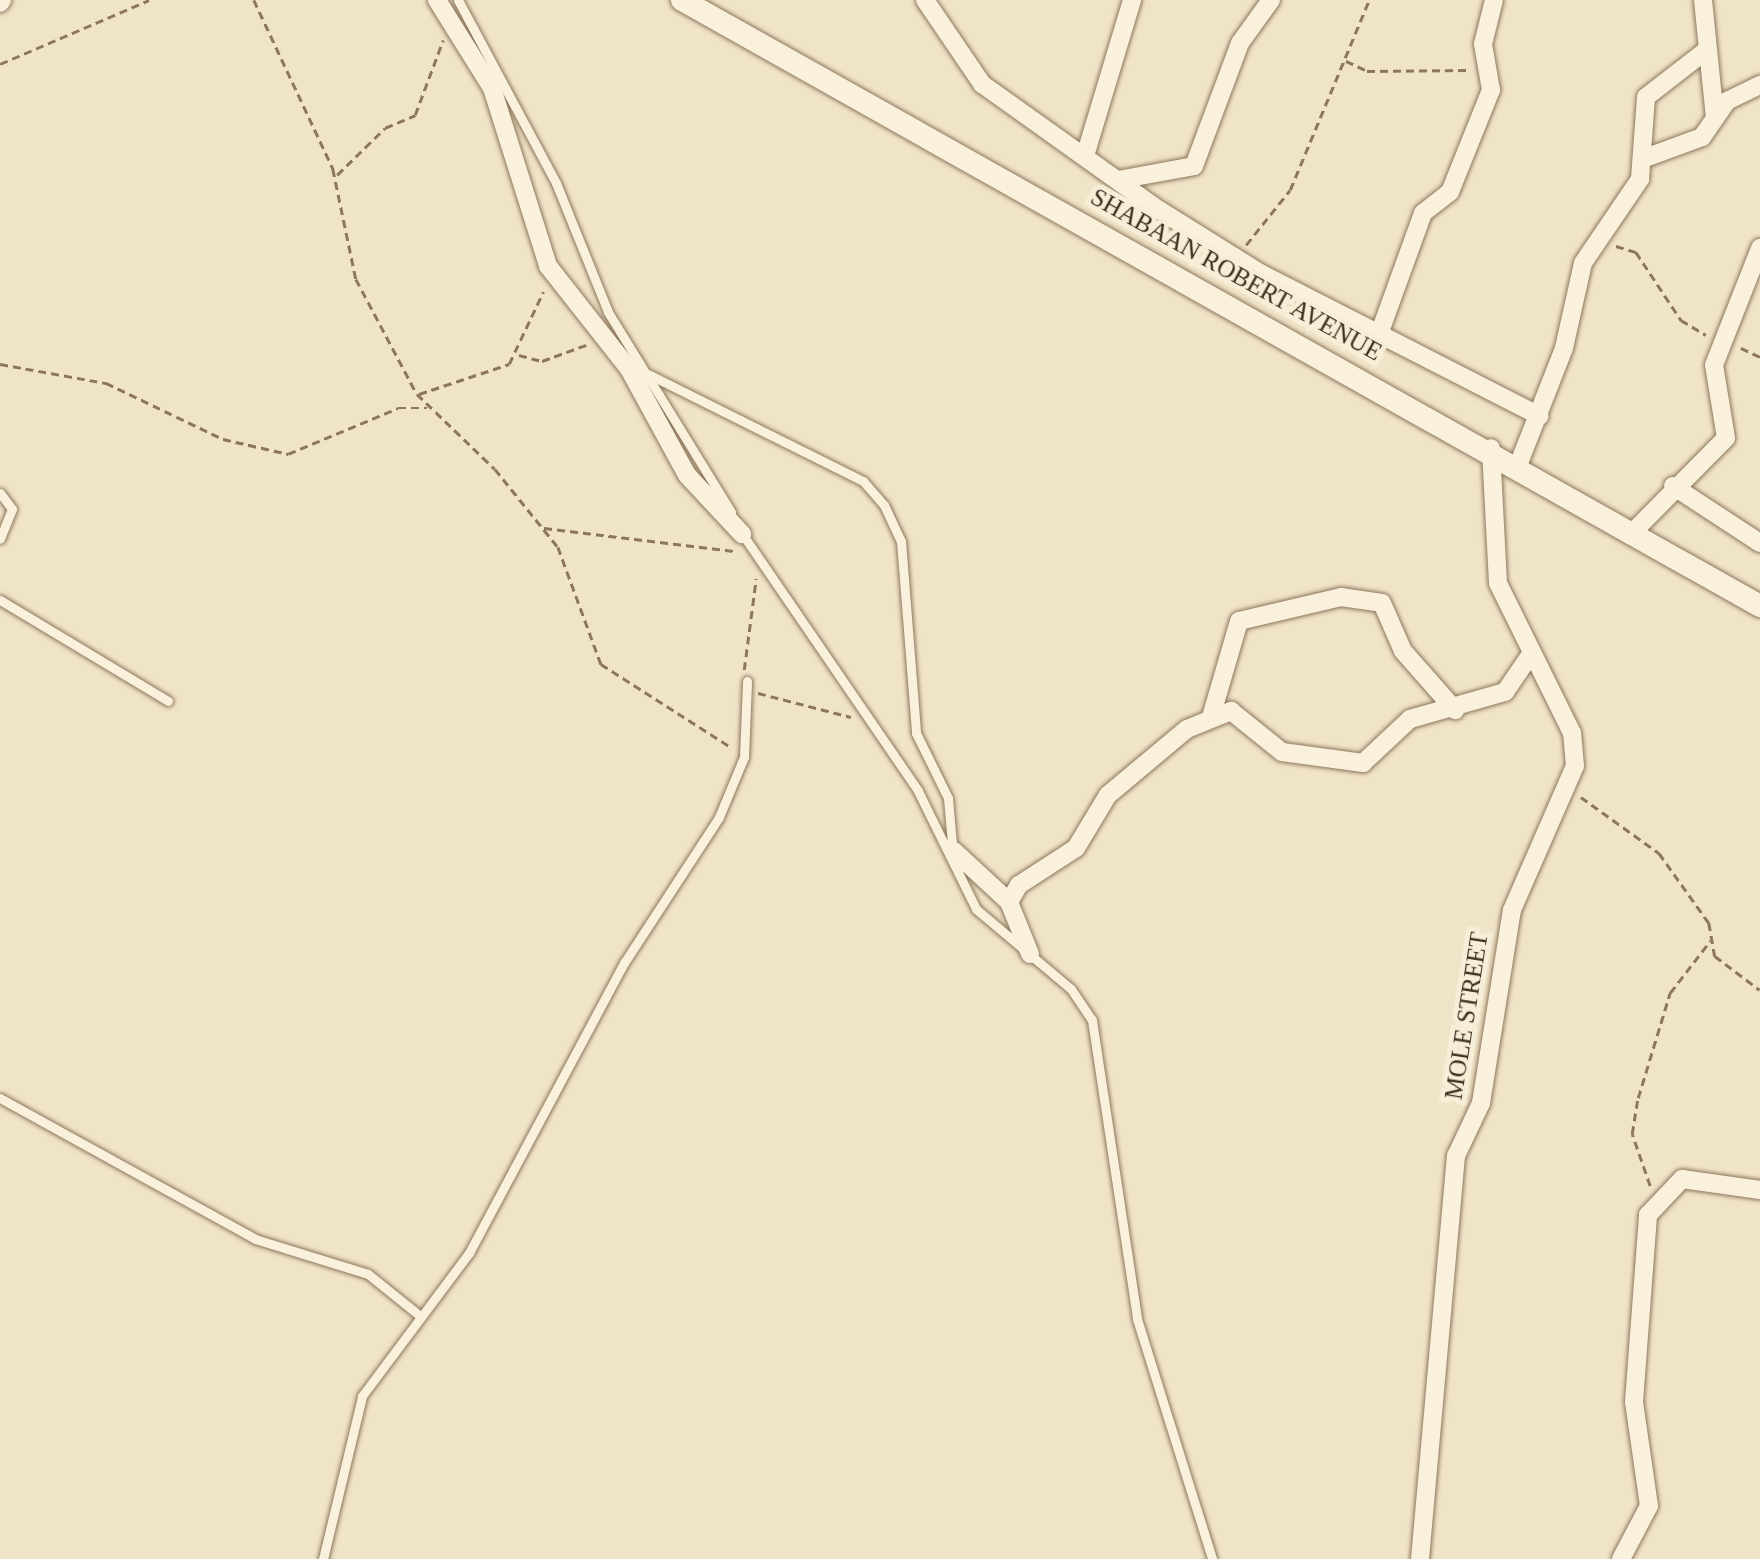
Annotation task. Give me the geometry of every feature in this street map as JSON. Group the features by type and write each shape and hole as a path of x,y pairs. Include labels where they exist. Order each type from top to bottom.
{"street":[{"path":"437,0 492,88 548,266 608,345 687,475 746,541"},
{"name":"SHABAAN ROBERT AVENUE","path":"682,0 1519,463 1630,535 1760,606"},
{"path":"925,0 962,65 1118,180 1235,258 1381,329 1540,416"},
{"path":"1086,156 1132,0"},
{"path":"1118,180 1194,166 1240,42 1271,0"},
{"path":"1381,329 1423,213 1450,192 1492,82 1483,44 1494,0"},
{"path":"1702,0 1704,52 1715,118"},
{"path":"1519,463 1540,416 1595,243 1631,196 1645,158 1646,97 1704,52"},
{"path":"1645,158 1672,154 1760,85"},
{"path":"1630,535 1673,486 1726,438 1713,379 1723,338 1751,290 1760,248"},
{"name":"MOLE STREET","path":"1420,1559 1456,1156 1481,1103 1512,910 1569,788 1572,733 1529,656 1498,583 1490,448"},
{"path":"1673,486 1760,543"},
{"path":"1210,719 1238,623 1341,597 1382,603 1403,651 1455,710"},
{"path":"1009,902 1018,885 1076,848 1108,795 1152,754 1210,719 1238,713 1282,752 1357,763 1403,723 1505,692 1529,656"},
{"path":"953,849 1009,902 1030,954"},
{"path":"1621,1559 1649,1506 1634,1394 1645,1229 1656,1199 1698,1177 1760,1190"}],"lane":[{"path":"458,0 646,372 760,564 953,849 976,909 1084,1005 1098,1038 1136,1319 1212,1559"},
{"path":"646,372 863,482 884,506 901,541 916,733 948,798 953,849"},
{"path":"0,494 12,509 0,539"},
{"path":"0,600 168,701"},
{"path":"323,1559 362,1396 469,1253 624,963 719,817 744,757 747,680"},
{"path":"0,1098 255,1239 368,1274 420,1316"}],"path":[{"path":"0,64 149,0"},
{"path":"254,0 336,176 356,279 417,394 544,528 584,602 602,664 744,757"},
{"path":"1235,258 1290,190 1369,0"},
{"path":"336,176 385,128 415,115 450,20"},
{"path":"1344,60 1367,71 1451,64 1492,82"},
{"path":"1595,243 1636,252 1680,320 1760,357"},
{"path":"417,394 472,382 518,354 548,266"},
{"path":"518,354 542,361 570,346 608,345"},
{"path":"0,364 106,383 223,440 288,454 398,408 427,408"},
{"path":"544,528 710,552 746,541"},
{"path":"760,564 743,634 747,680 782,704 868,721"},
{"path":"1569,788 1658,853 1711,940 1715,956 1760,990"},
{"path":"1656,1199 1632,1134 1638,1098 1670,993 1711,940"}]}
